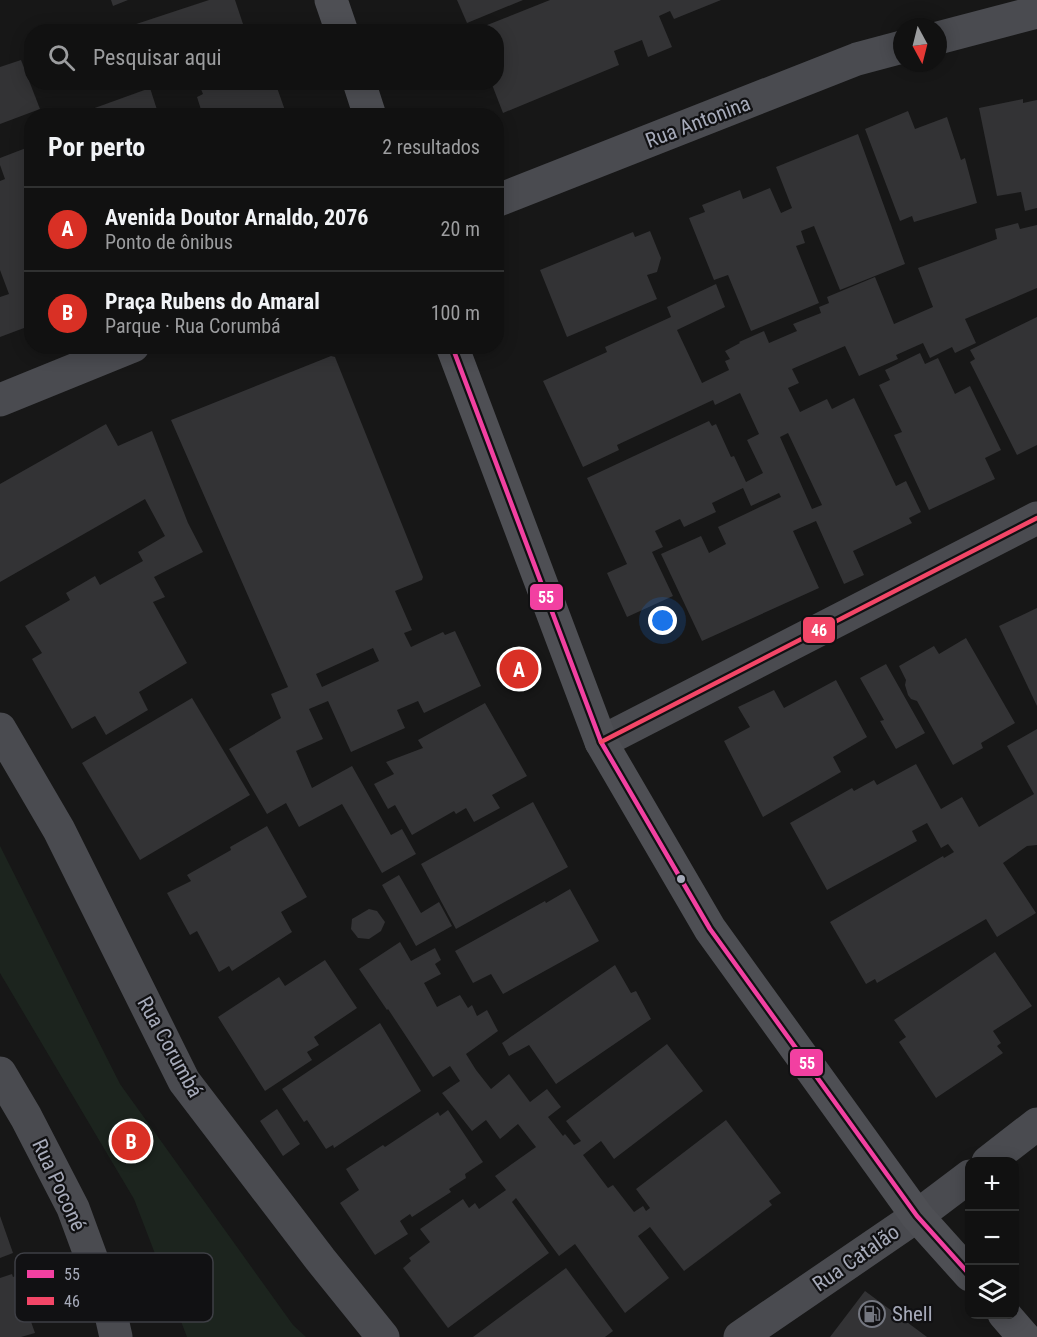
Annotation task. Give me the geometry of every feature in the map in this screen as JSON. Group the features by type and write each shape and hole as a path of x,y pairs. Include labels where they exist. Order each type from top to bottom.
{"main road":[{"path":"331,0 339,24"},
{"path":"362,90 367,108"},
{"path":"455,354 601,742 710,929 917,1216 965,1270"},
{"path":"1008,1319 1024,1337"}],"street":[{"path":"947,36 1037,12"},
{"name":"Rua Antonina","path":"504,198 857,59 893,49"},
{"path":"0,400 113,354"},
{"path":"601,742 1037,518"},
{"name":"Rua Corumbá","path":"0,729 59,830 184,1081 320,1259 383,1337"},
{"name":"Rua Poconé","path":"0,1073 26,1117 73,1208 90,1253"},
{"path":"993,1157 1037,1124"},
{"name":"Rua Catalão","path":"740,1337 917,1216 965,1179"},
{"name":"Rua Poconé","path":"113,1322 116,1337"}],"shaded area":[{"path":"0,846 120,1084 293,1325 306,1337 187,1337 181,1322 213,1322 213,1253 155,1253 134,1199 0,973"}],"building":[{"path":"111,0 128,0 113,6"},
{"path":"209,0 235,0 243,24 136,24"},
{"path":"457,0 523,0 467,23"},
{"path":"550,0 721,0 674,19 670,11 659,16 672,47 648,57 642,40 614,51 619,65 504,113 504,108 501,108 494,90 504,90 504,24 490,24"},
{"path":"21,60 24,68 24,90 33,90 40,108 24,108 24,115 0,124 0,67"},
{"path":"144,90 151,90 156,108 95,108"},
{"path":"201,90 278,90 284,108 200,108 197,97 203,94"},
{"path":"1023,99 1023,103 1037,100 1037,208 1025,211 1021,192 997,196 979,108"},
{"path":"908,111 915,129 947,117 961,160 965,158 977,203 914,222 912,216 900,221 865,129"},
{"path":"858,134 905,264 840,290 814,226 801,231 805,243 796,246 819,303 751,331 728,275 714,280 689,218 705,212 702,205 740,190 743,199 770,188 781,213 792,208 776,167"},
{"path":"24,149 24,328 0,337 0,297 9,294 0,270 0,181 5,179 0,158"},
{"path":"1018,223 1020,229 1037,225 1037,288 965,319 976,343 955,353 952,347 930,358 923,343 896,355 898,359 859,376 845,346 792,369 799,383 788,388 800,412 827,399 832,409 854,398 896,486 906,481 921,512 909,518 912,523 853,551 864,575 844,584 816,521 793,531 819,588 702,641 661,554 701,536 709,553 726,544 718,527 781,497 779,493 751,506 743,488 712,503 716,512 684,527 680,519 655,531 663,547 652,552 673,596 627,617 607,573 627,564 587,478 709,421 712,426 716,424 731,457 734,456 746,482 763,473 747,440 759,434 740,393 715,405 713,400 617,445 619,450 583,467 543,381 607,352 605,347 671,317 667,307 716,284 725,307 677,330 702,383 729,370 725,361 730,359 725,351 739,342 764,331 769,343 797,331 793,324 821,313 819,307 829,303 827,297 875,277 894,324 933,307 918,268 997,239 995,229","holes":["788,433 822,505 812,509 780,437"]},
{"path":"650,231 661,258 657,272 647,275 657,299 567,337 540,270 633,232 635,237"},
{"path":"1037,317 1037,445 1017,455 970,362 975,359 970,350"},
{"path":"920,353 925,364 938,358 955,394 970,386 1001,450 985,458 995,479 929,510 894,435 902,432 879,385 890,380 885,370"},
{"path":"331,356 335,357 423,577 422,580 395,591 412,630 404,633 411,647 443,632 445,635 455,631 481,686 424,713 418,701 397,710 405,728 351,752 328,701 309,709 323,739 296,751 312,788 352,766 391,835 402,829 416,854 382,873 342,804 299,827 286,803 267,814 229,749 281,718 271,694 288,687 171,420","holes":["373,648 379,661 322,687 316,674"]},
{"path":"106,424 118,446 152,431 188,523 203,552 154,577 165,597 153,602 187,663 139,692 148,710 106,735 95,716 72,729 32,659 42,653 25,626 70,600 66,593 95,576 100,585 143,561 138,552 165,536 145,499 0,582 0,484"},
{"path":"1037,608 1037,706 999,626"},
{"path":"966,638 1015,723 981,743 983,748 953,765 917,701 908,695 906,680 899,666 934,646 939,654"},
{"path":"886,664 925,733 896,749 880,721 884,720 860,678"},
{"path":"836,680 867,737 833,757 841,772 763,817 724,741 750,727 738,707 774,690 784,708"},
{"path":"192,698 250,795 140,860 82,763"},
{"path":"485,703 527,776 492,795 500,808 474,822 466,808 456,814 454,811 412,835 395,805 388,809 374,784 394,774 386,762 423,748 418,740"},
{"path":"1037,729 1037,845 1027,846 1003,863 1036,913 997,937 986,919 877,983 875,979 866,984 830,922 943,856 944,858 954,852 948,844 941,848 927,823 912,831 917,841 827,890 790,823 852,788 854,791 874,780 877,785 916,764 941,809 962,797 979,827 1034,794 1007,746"},
{"path":"533,802 568,867 456,929 421,864"},
{"path":"267,826 307,897 281,912 292,932 232,971 229,966 219,972 197,931 190,935 167,893 191,881 187,875"},
{"path":"399,875 421,913 439,902 452,926 416,946 382,885"},
{"path":"570,889 599,941 503,994 491,974 473,983 455,951"},
{"path":"369,909 377,911 385,922 381,931 369,939 358,938 351,929 352,919"},
{"path":"400,942 411,961 435,948 441,960 435,964 441,974 424,983 437,1007 460,995 468,1008 472,1005 477,1016 487,1010 498,1031 466,1054 491,1089 509,1074 530,1102 547,1089 561,1107 548,1117 563,1136 565,1134 574,1145 581,1141 566,1121 667,1044 703,1091 614,1159 601,1141 583,1155 608,1188 613,1185 634,1212 643,1206 646,1211 650,1208 636,1189 726,1120 781,1193 769,1201 772,1205 684,1271 650,1227 638,1236 669,1278 625,1313 575,1244 559,1256 516,1198 512,1202 549,1253 448,1328 403,1268 411,1261 409,1258 430,1242 420,1229 463,1199 469,1208 475,1203 479,1209 506,1190 495,1176 536,1147 518,1124 500,1139 486,1120 472,1131 442,1093 460,1081 450,1066 433,1077 359,969"},
{"path":"995,952 1032,1006 993,1031 1001,1043 997,1046 1003,1053 936,1098 899,1042 906,1037 894,1020"},
{"path":"325,960 357,1008 314,1037 319,1045 307,1052 312,1060 265,1091 218,1017 279,977 285,986"},
{"path":"615,965 631,993 636,991 651,1019 556,1084 529,1045 509,1056 502,1043"},
{"path":"380,1023 421,1091 334,1148 333,1145 326,1149 307,1120 304,1122 282,1089"},
{"path":"277,1109 300,1144 283,1156 260,1121"},
{"path":"448,1110 483,1162 465,1174 466,1178 449,1189 451,1192 412,1217 410,1214 400,1221 408,1234 375,1255 340,1203 359,1190 346,1169 383,1145 385,1147 438,1112 440,1116"},
{"path":"0,1216 13,1253 0,1258"},
{"path":"566,1268 613,1331 605,1337 473,1337"},
{"path":"12,1274 13,1277 15,1276 15,1322 31,1322 35,1333 21,1337 0,1337 0,1278"},
{"name":"Shell","path":"865,1291 927,1337 830,1337"}],"transit line":[{"name":"55","path":"455,354 601,742 710,929 917,1216 965,1269"},
{"name":"46","path":"601,742 1037,518"}],"place":[{"name":"Avenida Doutor Arnaldo, 2076","path":"519,669"},
{"name":"Praça Rubens do Amaral","path":"131,1141"},
{"name":"Shell","path":"872,1314"}]}
